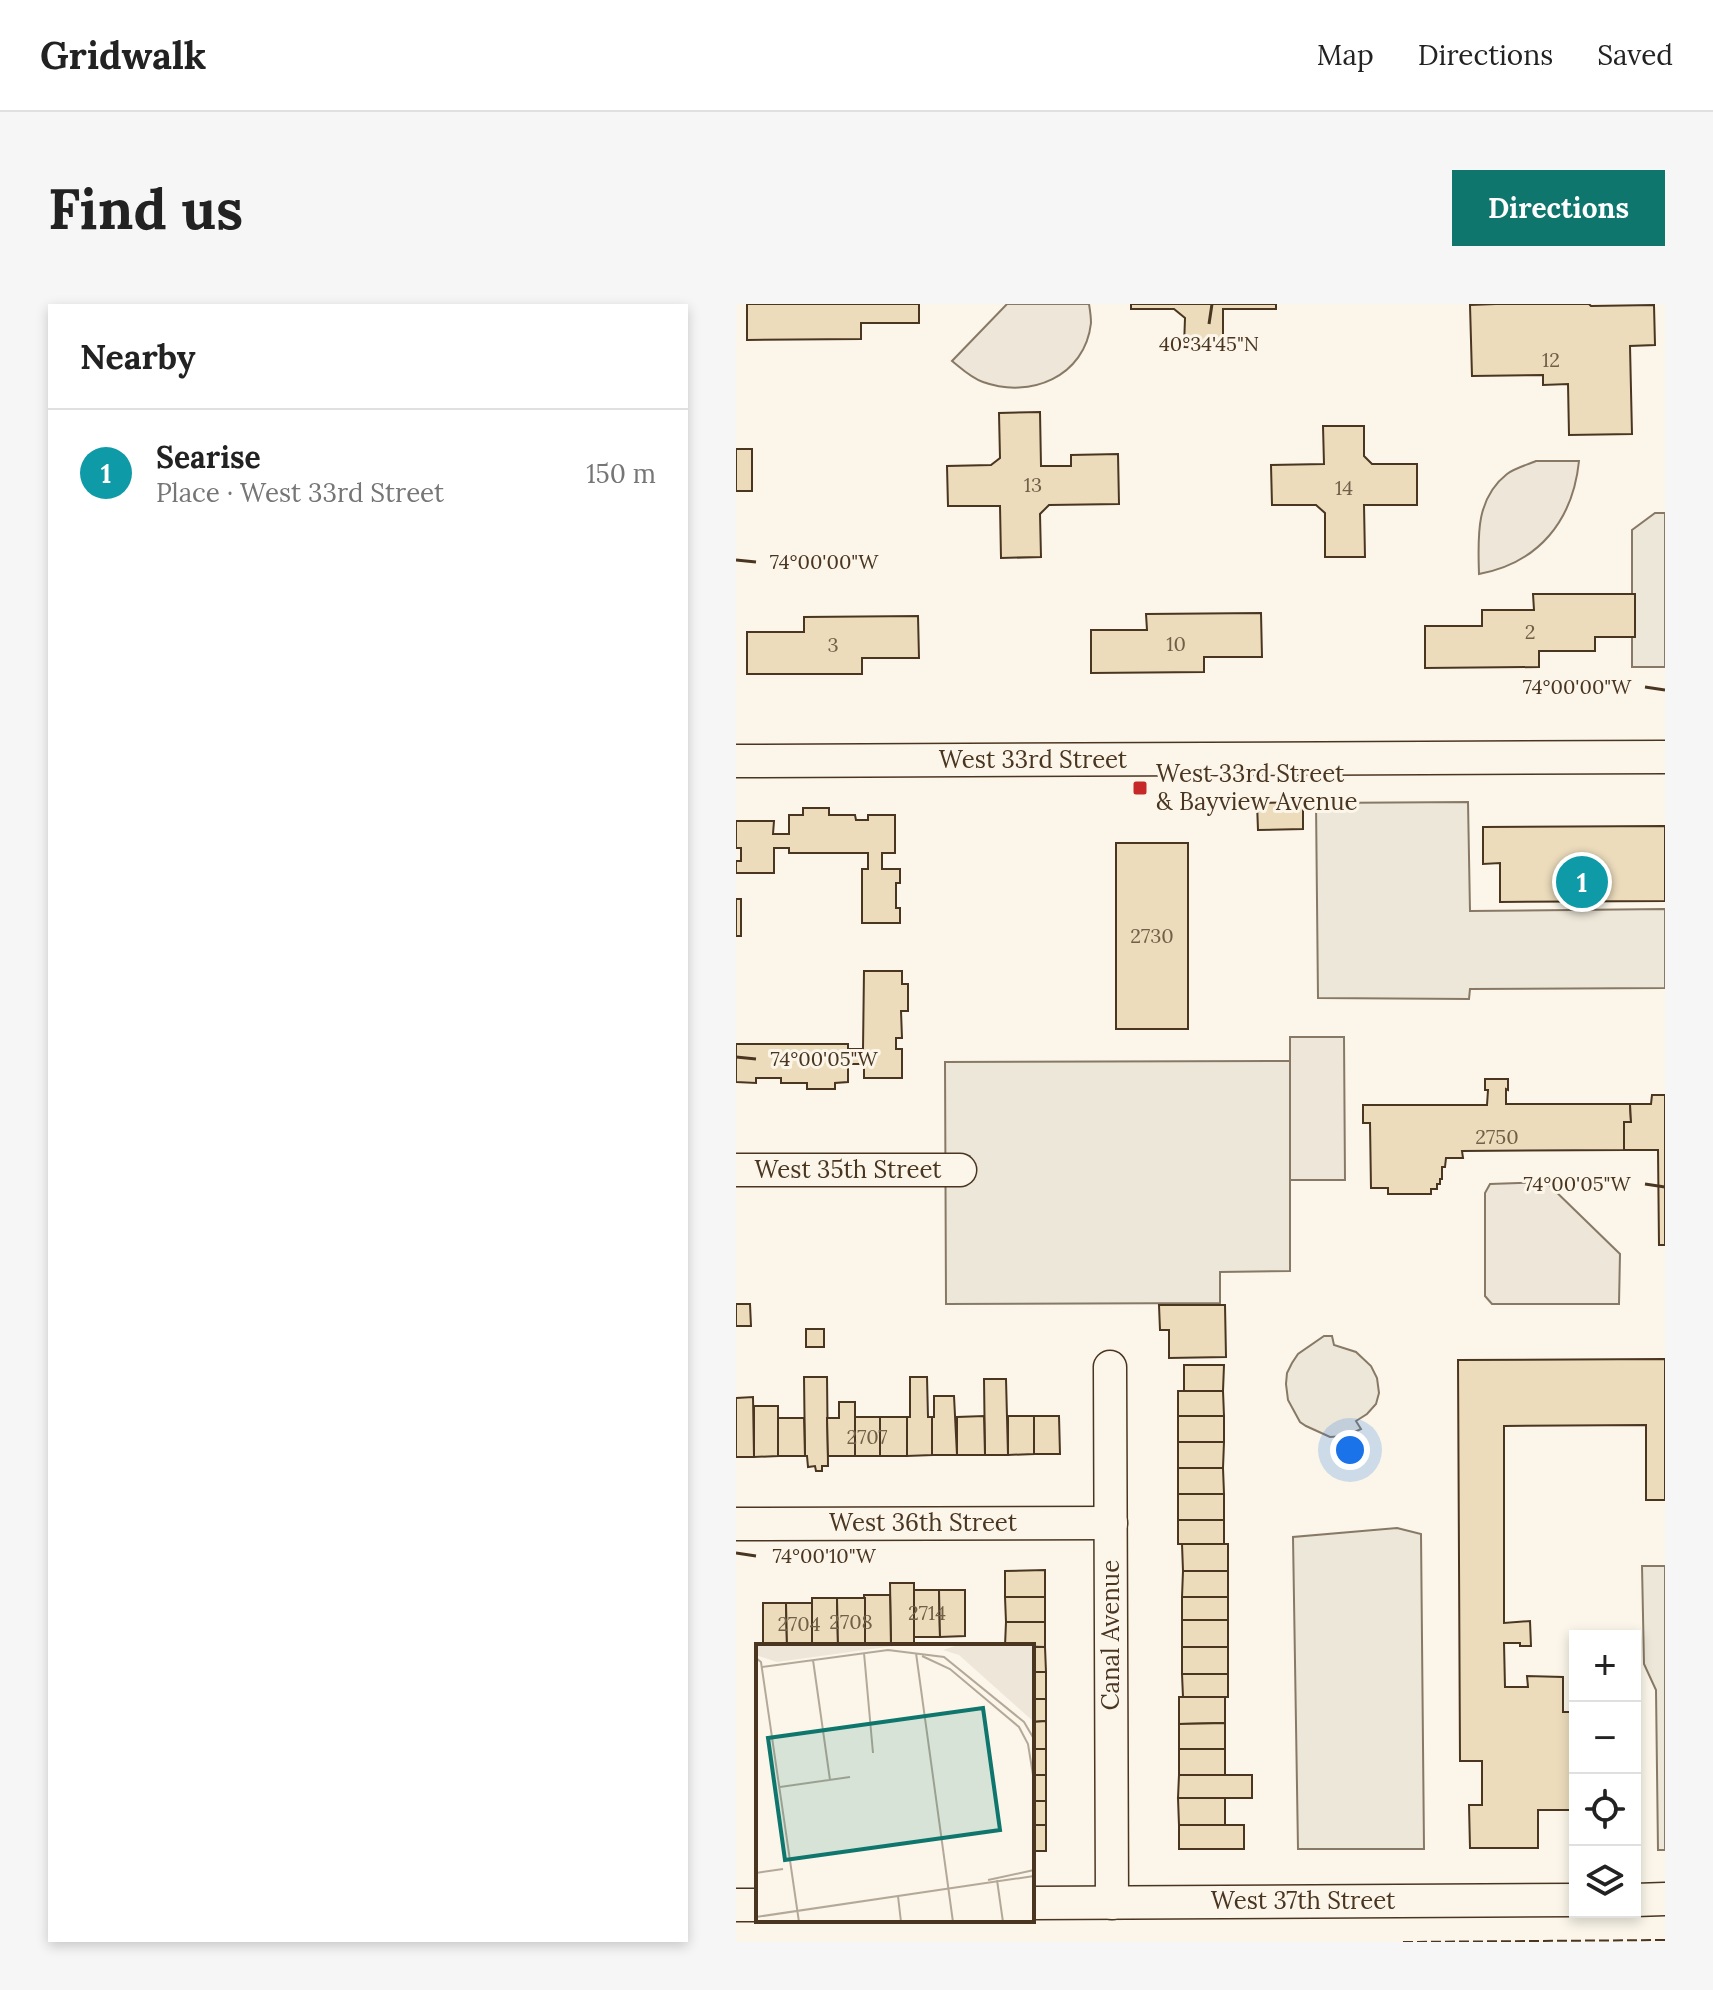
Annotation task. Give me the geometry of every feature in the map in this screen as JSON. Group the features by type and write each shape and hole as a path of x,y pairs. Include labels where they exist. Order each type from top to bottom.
{"street":[{"name":"West 33rd Street","path":"736,761 1665,757"},
{"name":"West 35th Street","path":"736,1170 960,1170"},
{"name":"Canal Avenue","path":"1110,1367 1112,1903"},
{"name":"West 36th Street","path":"736,1524 1111,1523"},
{"path":"1641,1900 1665,1899"},
{"name":"West 37th Street","path":"1034,1903 1569,1900"}],"shaded area":[{"path":"1007,304 1089,304 1091,323 1087,342 1067,370 1036,385 1001,387 974,378 952,361"},
{"path":"1536,461 1579,461 1561,520 1549,536 1519,560 1479,574 1481,520 1489,495 1507,474"},
{"path":"1655,513 1665,513 1665,667 1632,667 1632,530"},
{"path":"1468,802 1470,911 1665,909 1665,988 1470,989 1469,999 1318,998 1316,803"},
{"path":"1290,1037 1344,1037 1345,1180 1290,1180"},
{"path":"1290,1061 1290,1271 1220,1272 1220,1303 946,1304 945,1062"},
{"path":"1546,1182 1620,1254 1619,1304 1492,1304 1485,1296 1485,1193 1490,1184"},
{"path":"1324,1336 1332,1336 1334,1345 1356,1352 1371,1366 1377,1378 1379,1393 1376,1404 1356,1421 1361,1429 1346,1436 1330,1437 1306,1426 1300,1422 1288,1400 1287,1373 1292,1363 1298,1354"},
{"path":"1397,1528 1421,1534 1424,1849 1298,1849 1293,1537"},
{"path":"1642,1566 1665,1566 1665,1850 1658,1850 1656,1690 1644,1664"}],"building":[{"path":"747,304 919,304 919,323 861,323 861,339 747,340"},
{"path":"1131,304 1276,304 1276,309 1223,309 1223,348 1184,347 1185,318 1174,309 1131,309"},
{"path":"1470,305 1654,305 1655,345 1630,346 1632,434 1569,435 1568,384 1543,385 1543,375 1472,376"},
{"path":"1040,412 1041,466 1071,466 1071,455 1118,454 1119,504 1049,505 1040,514 1041,557 1001,558 1000,506 948,506 947,466 991,465 1000,458 999,413"},
{"path":"1323,426 1364,426 1364,456 1372,464 1417,464 1417,505 1364,505 1365,557 1325,557 1325,513 1316,505 1272,505 1271,465 1324,464"},
{"path":"736,449 752,449 752,491 736,491"},
{"path":"1533,594 1635,594 1635,637 1595,637 1595,651 1539,651 1539,667 1425,668 1425,626 1482,626 1482,610 1534,610"},
{"path":"1261,613 1262,657 1204,657 1204,672 1091,673 1091,630 1147,630 1146,614"},
{"path":"918,616 919,658 862,658 862,674 747,674 747,632 804,632 804,617"},
{"path":"1303,802 1303,829 1258,830 1257,803"},
{"path":"803,808 829,808 829,815 855,815 856,820 868,820 868,815 895,815 895,853 882,853 882,869 900,869 900,883 896,883 896,908 900,908 900,923 862,923 862,869 868,869 868,853 789,853 789,848 774,848 774,873 736,873 736,861 741,861 741,848 736,848 736,821 774,821 773,834 789,834 789,815 803,815"},
{"path":"1665,826 1665,901 1500,902 1500,863 1483,864 1483,827"},
{"path":"1116,843 1188,843 1188,1029 1116,1029"},
{"path":"736,899 741,899 741,936 736,936"},
{"path":"864,971 902,971 902,984 908,984 908,1011 901,1011 902,1038 896,1038 896,1049 902,1049 902,1078 864,1078 864,1064 849,1064 848,1049 863,1049"},
{"path":"736,1044 848,1044 848,1082 835,1083 835,1089 807,1089 807,1083 781,1083 781,1078 756,1078 756,1083 736,1082"},
{"path":"1485,1079 1508,1079 1506,1104 1630,1104 1631,1122 1624,1122 1624,1150 1462,1151 1463,1158 1446,1158 1440,1184 1437,1184 1437,1189 1431,1189 1431,1194 1388,1194 1388,1188 1371,1188 1370,1123 1363,1123 1363,1105 1487,1105"},
{"path":"1652,1095 1665,1095 1665,1245 1659,1245 1658,1150 1624,1150 1624,1122 1631,1122 1630,1104 1651,1104"},
{"path":"736,1304 750,1304 751,1326 736,1326"},
{"path":"1159,1305 1225,1305 1226,1357 1169,1358 1169,1330 1160,1330"},
{"path":"806,1329 824,1329 824,1347 806,1347"},
{"path":"1665,1359 1665,1500 1646,1500 1646,1425 1504,1426 1504,1623 1530,1621 1531,1646 1504,1643 1505,1687 1528,1687 1527,1676 1563,1677 1563,1712 1569,1712 1569,1810 1538,1810 1538,1848 1470,1848 1469,1805 1482,1805 1482,1761 1460,1761 1458,1360"},
{"path":"1184,1365 1224,1365 1223,1391 1184,1391"},
{"path":"804,1377 827,1377 828,1466 822,1466 822,1471 816,1471 815,1466 808,1467 805,1456"},
{"path":"910,1377 927,1377 928,1417 932,1417 932,1455 907,1456"},
{"path":"984,1379 1006,1379 1008,1455 985,1455"},
{"path":"1178,1391 1223,1391 1224,1416 1178,1416"},
{"path":"934,1396 954,1396 957,1455 932,1455"},
{"path":"753,1397 754,1457 736,1457 736,1398"},
{"path":"839,1402 855,1402 855,1456 828,1456 827,1418 839,1418"},
{"path":"754,1406 778,1406 778,1456 754,1457"},
{"path":"984,1416 985,1455 957,1455 957,1417"},
{"path":"1008,1416 1034,1416 1034,1454 1008,1455"},
{"path":"1034,1416 1059,1416 1060,1454 1034,1454"},
{"path":"1178,1416 1224,1416 1224,1442 1178,1442"},
{"path":"855,1417 880,1417 880,1456 855,1456"},
{"path":"880,1417 907,1417 907,1456 880,1456"},
{"path":"778,1418 804,1418 805,1456 778,1456"},
{"path":"1178,1442 1224,1442 1223,1468 1178,1468"},
{"path":"1178,1468 1223,1468 1224,1494 1178,1494"},
{"path":"1178,1494 1224,1494 1224,1520 1178,1520"},
{"path":"1178,1520 1224,1520 1224,1544 1178,1544"},
{"path":"1182,1544 1228,1544 1228,1571 1183,1571"},
{"path":"1045,1570 1045,1597 1005,1597 1005,1571"},
{"path":"1183,1571 1228,1571 1228,1597 1182,1597"},
{"path":"890,1583 914,1583 914,1644 891,1644"},
{"path":"914,1590 939,1590 940,1637 914,1637"},
{"path":"939,1590 965,1590 965,1636 940,1637"},
{"path":"864,1595 890,1595 891,1644 865,1644"},
{"path":"1005,1597 1045,1597 1045,1622 1006,1622"},
{"path":"1182,1597 1228,1597 1228,1620 1182,1620"},
{"path":"812,1598 837,1598 838,1644 812,1644"},
{"path":"837,1598 865,1598 865,1644 838,1644"},
{"path":"763,1603 786,1603 787,1644 763,1644"},
{"path":"786,1603 812,1603 812,1644 787,1644"},
{"path":"1182,1620 1228,1620 1228,1647 1182,1647"},
{"path":"1006,1622 1045,1622 1045,1647 1005,1644"},
{"path":"1034,1647 1045,1647 1046,1672 1034,1672"},
{"path":"1182,1647 1228,1647 1228,1674 1182,1674"},
{"path":"1034,1672 1046,1672 1046,1699 1034,1699"},
{"path":"1182,1674 1228,1674 1228,1697 1183,1697"},
{"path":"1179,1697 1225,1697 1225,1723 1179,1724"},
{"path":"1034,1699 1046,1699 1046,1721 1034,1722"},
{"path":"1046,1721 1046,1749 1034,1749 1034,1722"},
{"path":"1225,1723 1225,1749 1179,1749 1179,1724"},
{"path":"1034,1749 1046,1749 1046,1775 1034,1775"},
{"path":"1179,1749 1225,1749 1225,1775 1179,1775"},
{"path":"1034,1775 1046,1775 1046,1801 1034,1801"},
{"path":"1179,1775 1252,1775 1252,1798 1178,1798"},
{"path":"1178,1798 1225,1798 1225,1825 1179,1825"},
{"path":"1034,1801 1046,1801 1046,1825 1034,1825"},
{"path":"1034,1825 1046,1825 1046,1851 1034,1851"},
{"path":"1179,1825 1244,1825 1244,1849 1179,1849"}],"fence":[{"path":"1403,1942 1665,1940"}],"place":[{"name":"West 33rd Street & Bayview Avenue","path":"1140,788"},
{"name":"Searise","path":"1582,882"}]}
